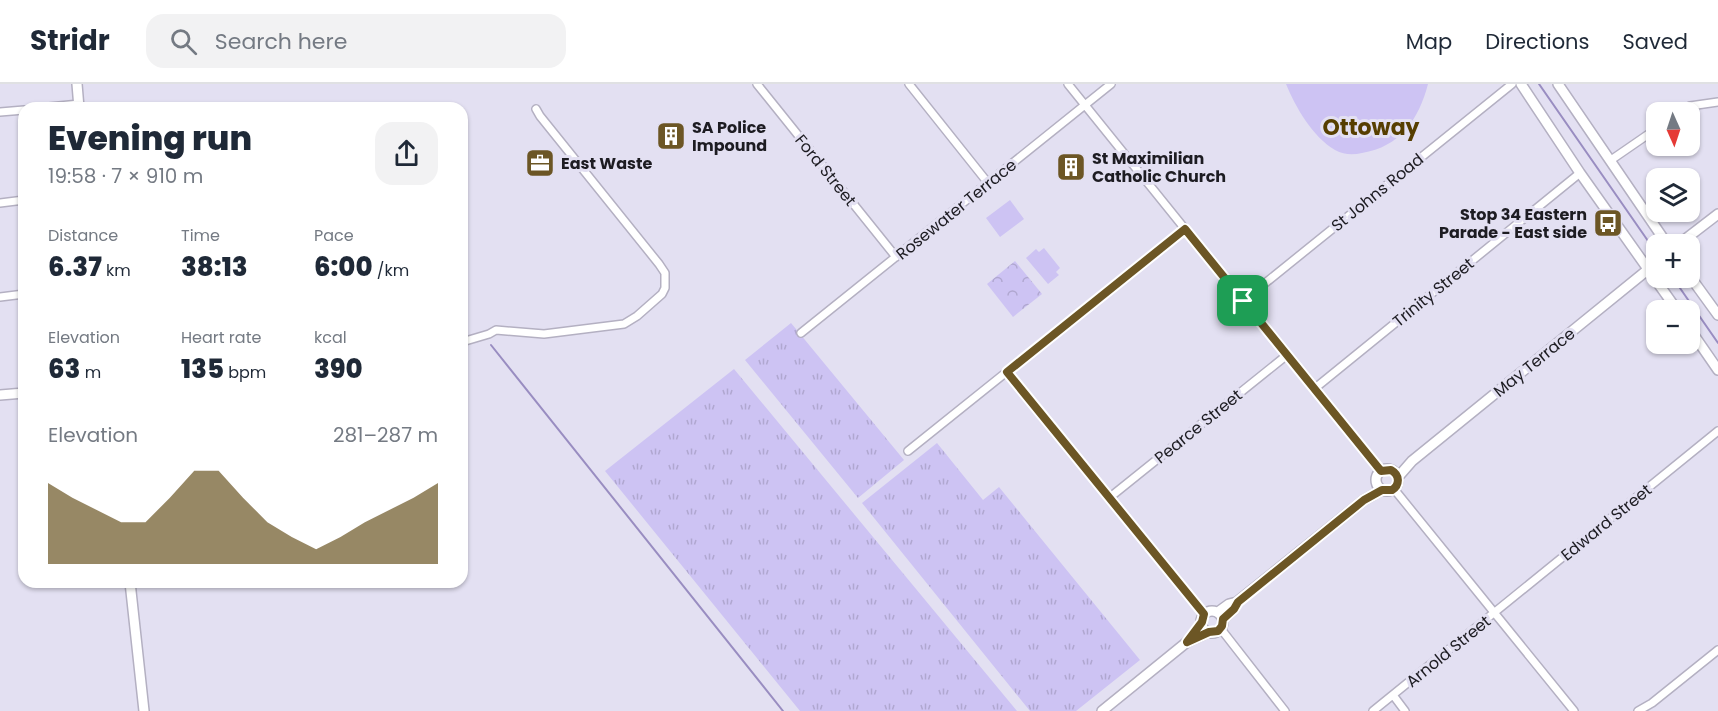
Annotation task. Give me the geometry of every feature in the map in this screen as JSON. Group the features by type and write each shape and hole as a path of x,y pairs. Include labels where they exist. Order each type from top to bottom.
{"street":[{"path":"77,84 79,102"},
{"name":"Ford Street","path":"756,84 896,257"},
{"path":"909,84 988,183"},
{"path":"1068,84 1314,389 1398,484 1394,489 1388,491 1379,487 1369,490 1364,500 1238,602 1229,604 1215,632 1209,632 1187,642 1102,711"},
{"name":"Rosewater Terrace","path":"801,333 1111,84"},
{"name":"St Johns Road","path":"1243,301 1512,84"},
{"path":"1521,84 1580,172 1646,258"},
{"path":"1558,84 1660,234"},
{"path":"1700,105 1718,102"},
{"path":"468,340 496,330 544,334 624,324 662,294 667,282 665,273 659,264 536,109"},
{"path":"0,112 18,110"},
{"path":"1611,160 1646,136"},
{"name":"Trinity Street","path":"1314,389 1580,172"},
{"path":"0,203 18,201"},
{"path":"1692,234 1718,213"},
{"path":"908,451 1185,229"},
{"name":"May Terrace","path":"1390,473 1412,461 1646,271"},
{"path":"1698,288 1718,315"},
{"path":"0,297 18,295"},
{"path":"1700,344 1718,370"},
{"name":"Pearce Street","path":"1109,498 1287,355"},
{"path":"1007,372 1203,618 1204,628 1209,632"},
{"path":"0,395 18,394"},
{"name":"Edward Street","path":"1495,614 1718,431"},
{"path":"1379,487 1377,477 1390,473"},
{"path":"1394,489 1574,711"},
{"path":"131,588 144,711"},
{"path":"1187,642 1203,618 1211,611 1221,620 1285,711"},
{"name":"Arnold Street","path":"1373,711 1495,614"},
{"path":"1638,711 1718,650"},
{"path":"1393,695 1405,711"}],"green space":[{"path":"1286,84 1428,84 1413,120 1397,138 1375,150 1352,154 1335,150 1319,137 1300,112"},
{"path":"1010,200 1024,219 1000,237 986,218"},
{"path":"1044,248 1060,268 1056,272 1059,275 1048,284 1026,258 1036,249 1039,252"},
{"path":"1015,261 1042,294 1013,317 987,284"},
{"path":"791,323 904,460 858,498 745,360"},
{"path":"734,369 1017,711 800,711 605,471"},
{"path":"937,443 983,500 999,487 1140,660 1076,711 1030,711 862,503"}],"waterway":[{"path":"1539,84 1646,238"},
{"path":"1680,288 1718,343"},
{"path":"491,345 783,711"}],"place":[{"name":"SA Police Impound","path":"671,136"},
{"name":"East Waste","path":"540,163"},
{"name":"St Maximilian Catholic Church","path":"1071,167"},
{"name":"Stop 34 Eastern Parade - East side","path":"1608,223"}],"district":[{"name":"Ottoway","path":"1371,127"}],"route":[{"path":"1185,229 1243,301 1381,471 1391,470 1398,477 1398,481 1392,490 1382,490 1364,500 1238,602 1223,619 1218,631 1209,632 1187,642 1202,622 1204,614 1007,372 1185,229"}]}
